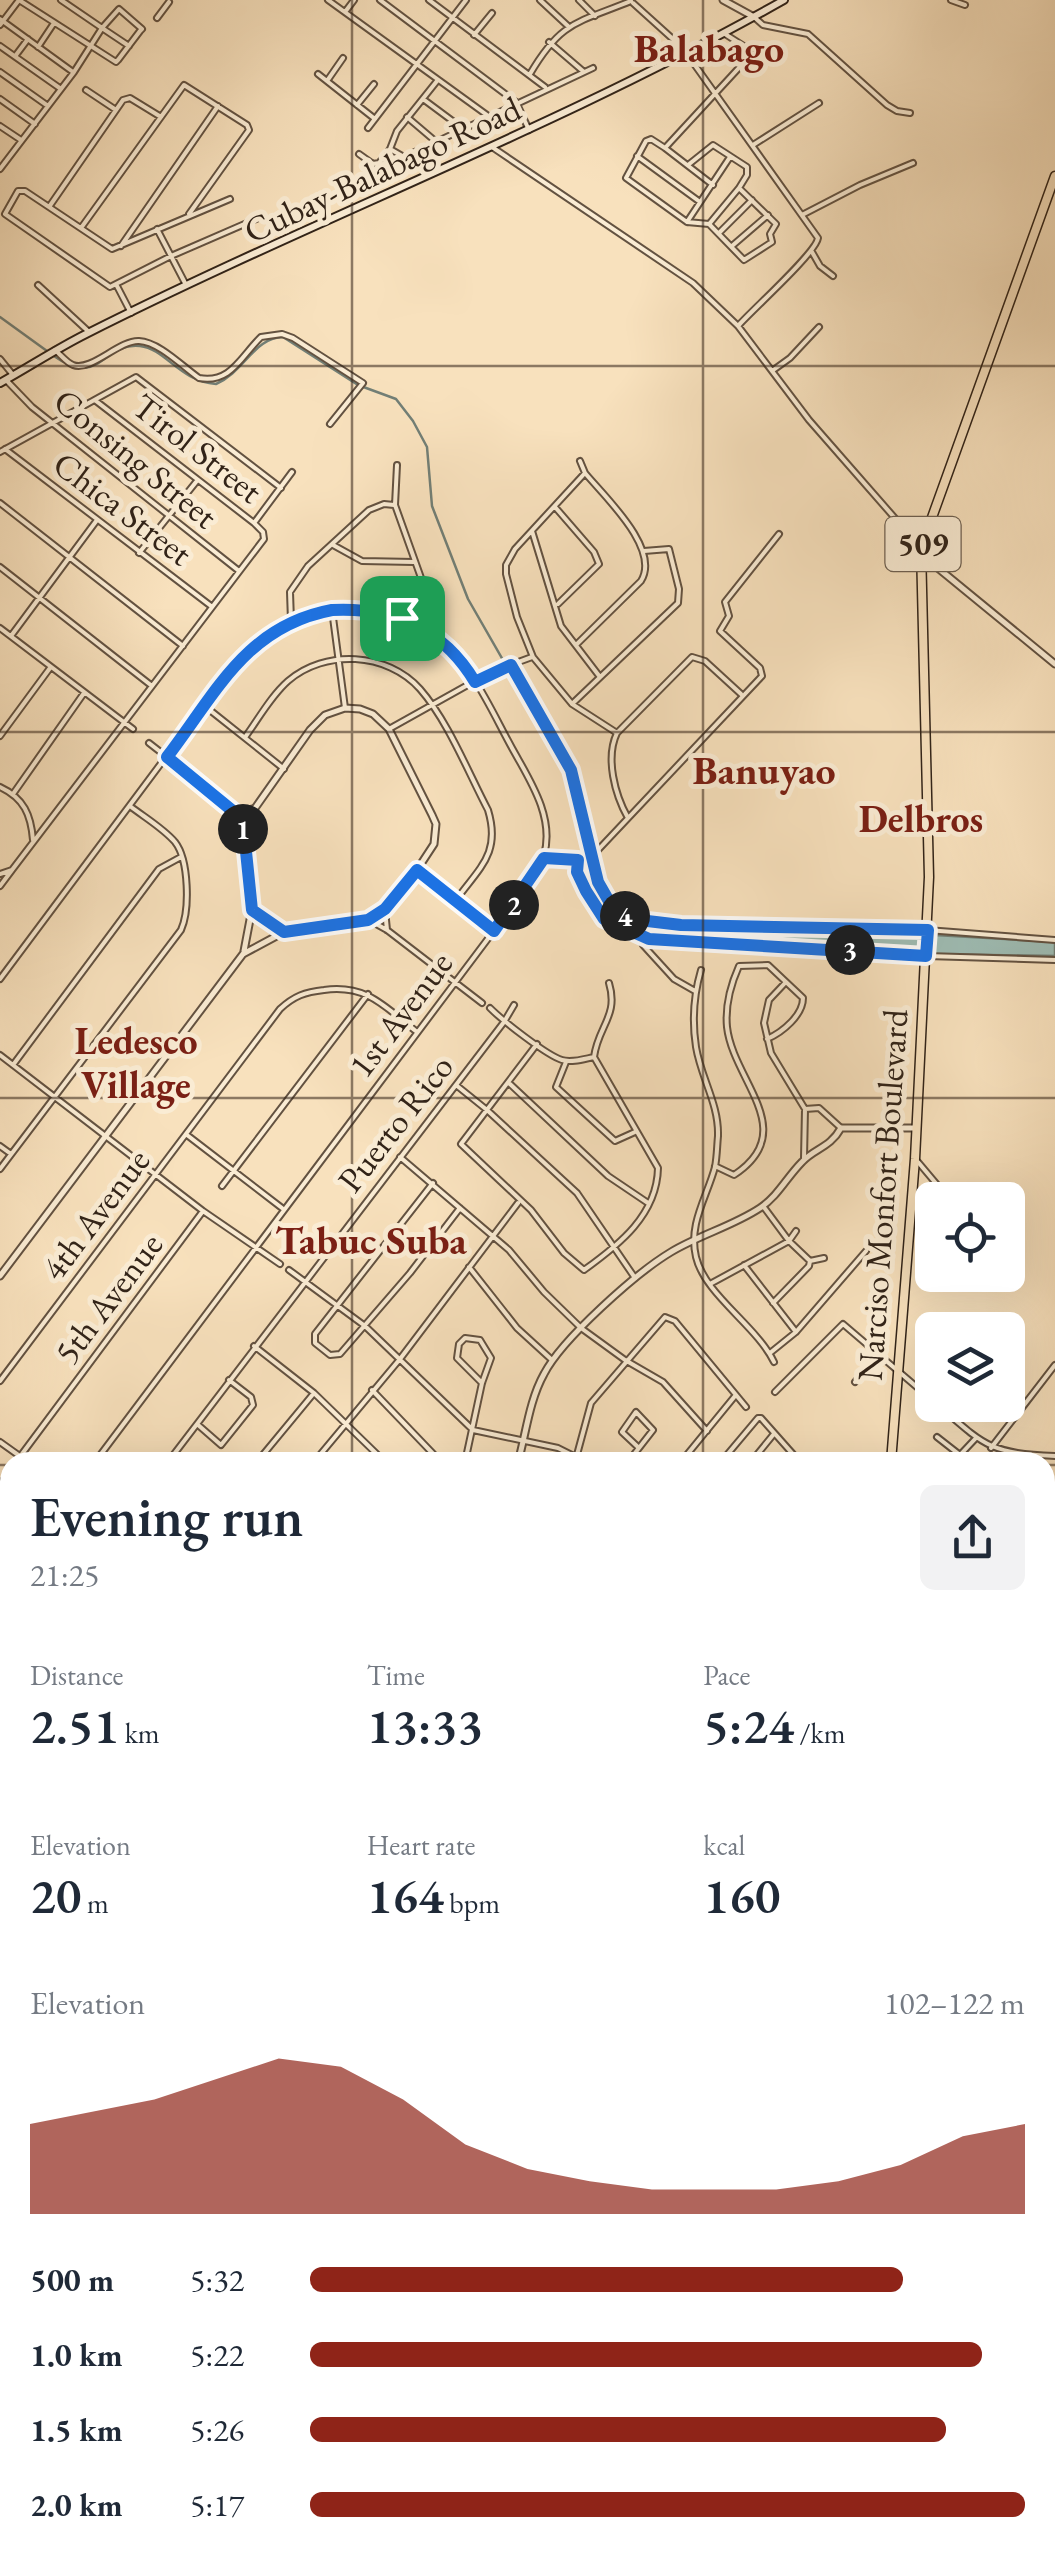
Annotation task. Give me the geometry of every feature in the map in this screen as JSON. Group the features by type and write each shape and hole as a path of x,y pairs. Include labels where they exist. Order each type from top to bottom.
{"main road":[{"name":"Cubay-Balabago Road","path":"6,379 89,332 688,54 784,0"},
{"name":"Narciso Monfort Boulevard","path":"893,1452 928,930 929,810 921,551 1055,176"}],"street":[{"path":"0,169 74,72 90,46 102,28 119,9 142,28 116,62 90,46 54,23 19,0 1,22 74,72"},
{"path":"61,0 129,46"},
{"path":"328,0 487,116"},
{"path":"345,12 354,0"},
{"path":"380,0 516,102 530,130"},
{"path":"429,0 546,88"},
{"path":"368,128 466,0"},
{"path":"540,0 569,27"},
{"path":"579,0 595,16"},
{"path":"722,0 763,25 808,34 887,105 910,113"},
{"path":"952,0 966,5"},
{"path":"158,18 168,1"},
{"path":"530,74 549,42 569,27 630,1 688,54 818,238 812,252 738,326"},
{"path":"474,35 492,13"},
{"path":"38,47 54,23"},
{"path":"664,148 750,54 747,47 725,34"},
{"path":"16,56 28,39"},
{"path":"549,42 584,72"},
{"path":"0,46 61,89"},
{"path":"327,80 343,58"},
{"path":"390,149 404,157 593,68"},
{"path":"0,72 48,106"},
{"path":"318,74 374,119"},
{"path":"359,154 376,165 390,149 396,131 438,79"},
{"path":"357,105 374,84"},
{"path":"81,228 184,85 247,125 248,134 189,214"},
{"path":"86,90 116,110"},
{"path":"50,207 123,100 130,98 161,117"},
{"path":"0,99 35,124"},
{"path":"423,100 462,128"},
{"path":"753,145 819,103"},
{"path":"121,246 218,106"},
{"path":"407,118 435,140"},
{"path":"0,126 22,140"},
{"path":"713,186 648,139 625,176 686,222 709,224 744,260 772,242 770,234 776,224 739,188"},
{"path":"688,165 713,145 748,169 739,188 709,224"},
{"path":"492,147 693,283 738,326 810,420 921,551 1055,664"},
{"path":"0,152 8,158"},
{"path":"638,156 700,202"},
{"path":"686,222 730,157"},
{"path":"802,216 913,163"},
{"path":"230,199 108,248 22,190 5,214 110,287 263,216"},
{"path":"719,232 752,200"},
{"path":"732,246 768,214"},
{"path":"158,229 186,286"},
{"path":"812,252 820,266 833,276"},
{"path":"38,285 89,332"},
{"path":"118,286 131,313"},
{"path":"772,371 819,327"},
{"path":"50,353 78,366 126,343 141,341 208,380 232,372 262,337 282,334 360,388 330,424"},
{"name":"Consing Street","path":"0,360 6,379 53,423 240,570"},
{"path":"3,450 138,377 281,488"},
{"name":"Tirol Street","path":"96,400 263,532 264,539 240,570"},
{"name":"Chica Street","path":"3,450 212,606"},
{"path":"577,644 641,581 646,568 644,551 635,534 585,473 580,461"},
{"path":"398,465 395,505 433,616 428,630"},
{"path":"254,524 292,472"},
{"path":"585,473 510,557 506,574 533,657 572,704 617,732"},
{"path":"139,552 197,481"},
{"path":"0,503 182,646"},
{"path":"292,620 292,586 322,551 369,510 384,504 395,505"},
{"path":"555,507 594,552 599,564 557,606"},
{"path":"11,636 97,520"},
{"path":"532,531 561,626 600,678"},
{"path":"779,534 724,605 728,616 720,628 720,634 762,672 598,850 585,858 577,872 604,919 649,939 1055,960"},
{"path":"332,545 362,560 415,562"},
{"path":"572,704 678,603 680,590 670,549 644,551"},
{"path":"0,567 152,686"},
{"path":"0,886 240,570"},
{"path":"332,610 345,708"},
{"path":"0,979 243,656 276,628 332,610 369,610 402,618 428,630 448,647 475,682 534,787 544,817 544,858 585,858"},
{"path":"0,628 133,728"},
{"path":"389,729 501,668 533,657"},
{"path":"628,818 616,796 612,750 617,732 692,657 699,657 741,694"},
{"path":"246,736 289,681 308,668 338,659 369,660 408,676 432,706 493,826 491,852 456,900"},
{"path":"510,665 571,770 585,858 610,903 625,916 700,926 928,930 1055,940"},
{"path":"0,736 50,668"},
{"path":"13,794 84,694"},
{"path":"205,706 284,770"},
{"path":"0,1276 243,954 284,932 368,920 385,909 434,844 436,824 389,729 373,714 345,708 325,716 310,730 244,832"},
{"path":"149,743 231,807 242,811 256,808"},
{"path":"0,787 13,794 28,811 34,840"},
{"path":"0,1169 180,930 189,903 180,856 174,842 130,806"},
{"path":"231,807 244,832 252,910 243,954"},
{"path":"598,850 603,856"},
{"path":"13,1065 159,869 180,856"},
{"name":"1st Avenue","path":"104,1452 494,931 544,858"},
{"path":"0,874 12,870"},
{"path":"417,870 494,931"},
{"path":"385,909 388,930"},
{"path":"252,910 284,932"},
{"path":"368,920 388,930 482,1003"},
{"path":"643,944 674,979 694,991"},
{"path":"715,1166 734,1175 743,1169 756,1153 764,1133 764,1119 727,1027 730,989 737,969 748,964 768,965 794,987 804,1002 789,1023 767,1039"},
{"path":"700,970 694,991 696,1048 718,1114 715,1166 699,1210 696,1257 710,1284 774,1362"},
{"path":"786,982 764,1011 767,1039 780,1070 806,1109 804,1159"},
{"path":"537,1044 461,1144 544,1223 584,1270 638,1224 658,1178 658,1168 594,1057 596,1040 612,1012 614,999 609,983"},
{"name":"4th Avenue","path":"0,1381 280,1009 294,996 343,988 368,994"},
{"path":"222,1186 368,994 417,1032"},
{"name":"Puerto Rico","path":"178,1452 514,1004"},
{"path":"490,1008 504,1022 566,1062 594,1057"},
{"path":"0,1055 255,1250 280,1264"},
{"path":"566,1062 556,1086 616,1141 636,1132"},
{"path":"510,1084 608,1176 648,1203"},
{"path":"456,1085 577,1194 636,1279"},
{"path":"806,1109 819,1108 841,1128 915,1128"},
{"path":"521,1452 536,1392 552,1361 582,1328 673,1250 763,1206 804,1159 824,1149 841,1128"},
{"path":"187,1135 284,1210"},
{"path":"0,1146 11,1154"},
{"path":"400,1157 493,1236 582,1328 663,1382 706,1431"},
{"path":"914,1158 935,1182"},
{"path":"433,1183 314,1338 330,1355 340,1354 366,1326 460,1208"},
{"path":"322,1452 400,1359 519,1202"},
{"path":"763,1206 810,1261"},
{"name":"5th Avenue","path":"24,1452 203,1211"},
{"path":"710,1284 789,1241 796,1230"},
{"path":"770,1354 796,1332 866,1251"},
{"path":"810,1261 824,1258"},
{"path":"773,1303 810,1261"},
{"path":"744,1264 796,1332"},
{"path":"469,1267 517,1328 552,1361"},
{"path":"289,1270 366,1326 473,1430 564,1452"},
{"path":"578,1452 591,1403 665,1317 675,1321 746,1407"},
{"path":"774,1392 840,1325 915,1385"},
{"path":"468,1452 490,1354 480,1340 465,1338 456,1358 482,1383"},
{"path":"254,1346 314,1393 375,1452"},
{"path":"856,1382 878,1356"},
{"path":"992,1448 1055,1365"},
{"path":"197,1424 221,1445 254,1405 251,1397 229,1380"},
{"path":"372,1390 431,1452"},
{"path":"265,1452 314,1393"},
{"path":"689,1452 735,1396"},
{"path":"637,1452 640,1448 653,1430 636,1412 622,1432 640,1448"},
{"path":"729,1452 758,1418 791,1452"},
{"path":"958,1422 1002,1452"},
{"path":"759,1452 774,1434"},
{"path":"937,1437 957,1452"},
{"path":"962,1452 976,1438"}],"water":[{"path":"589,875 609,907 623,919 641,926 920,935 920,953 649,937 610,915 598,897"},
{"path":"935,935 1055,942 1055,956 934,954"}],"waterway":[{"path":"0,317 47,351"},
{"path":"54,356 82,368 127,347 140,346 158,353 192,377 216,384 265,343 283,337 358,385 396,399 427,447 432,506 468,599 566,770 588,874"}],"district":[{"name":"Balabago","path":"709,48"},
{"name":"Banuyao","path":"764,770"},
{"name":"Delbros","path":"921,818"},
{"name":"Ledesco Village","path":"136,1062"},
{"name":"Tabuc Suba","path":"371,1240"}],"route":[{"path":"332,610 369,610 402,618 439,638 475,682 511,665 571,770 598,882 610,903 625,916 681,925 928,930 926,956 649,939 604,919 577,872 578,860 544,858 494,931 417,870 385,909 368,920 284,932 270,926 252,910 244,832 231,807 167,757 243,656 276,628 332,610"}]}
